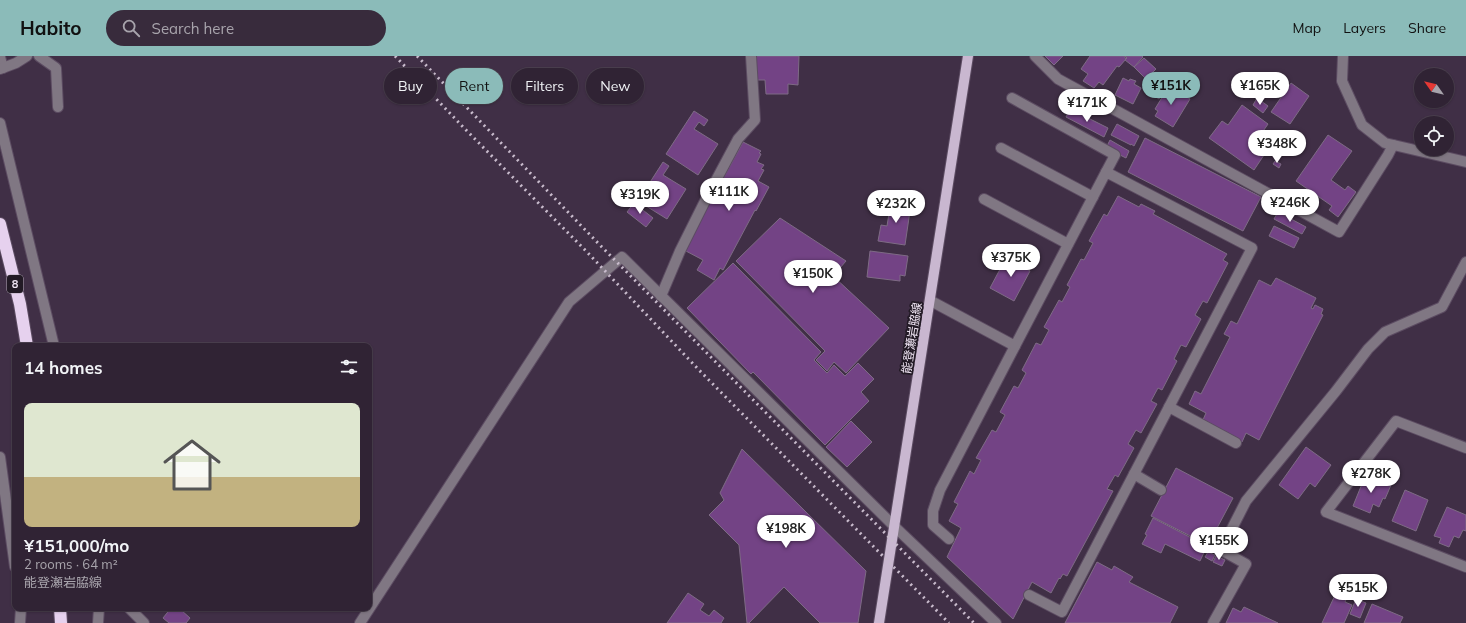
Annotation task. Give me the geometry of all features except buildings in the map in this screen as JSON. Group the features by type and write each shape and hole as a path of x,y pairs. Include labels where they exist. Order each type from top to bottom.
{"highway":[{"name":"8","path":"0,224 20,304 26,343"},
{"path":"60,611 61,623"}],"main road":[{"name":"能登瀬岩脇線","path":"879,623 931,301 968,56"}],"street":[{"path":"0,57 2,69 27,56"},
{"path":"39,56 56,68 58,107"},
{"path":"661,296 680,251 738,139 755,120 751,56"},
{"path":"1035,56 1058,78 1339,232 1384,162 1393,145"},
{"path":"1343,56 1342,81 1362,126 1385,143 1466,162"},
{"path":"949,539 933,525 932,511 940,490 1115,155 1012,98"},
{"path":"0,123 53,343"},
{"path":"1001,148 1093,197"},
{"path":"1029,595 1062,612 1252,248 1106,172"},
{"path":"984,199 1068,244"},
{"path":"372,605 569,302 622,257 895,528 996,623"},
{"path":"1213,623 1246,564 1221,550 1246,501 1336,391 1368,349 1385,332 1442,307 1466,262"},
{"path":"931,301 1015,346"},
{"path":"1169,407 1236,443"},
{"path":"1466,448 1396,421 1326,512 1466,567"},
{"path":"0,457 12,545"},
{"path":"1134,474 1161,490"},
{"path":"20,611 20,623"},
{"path":"98,623 99,611"},
{"path":"132,611 144,623"},
{"path":"360,623 368,611"}],"railway":[{"path":"395,56 587,252 699,370 949,623"},
{"path":"417,56 595,240 974,623"}]}
